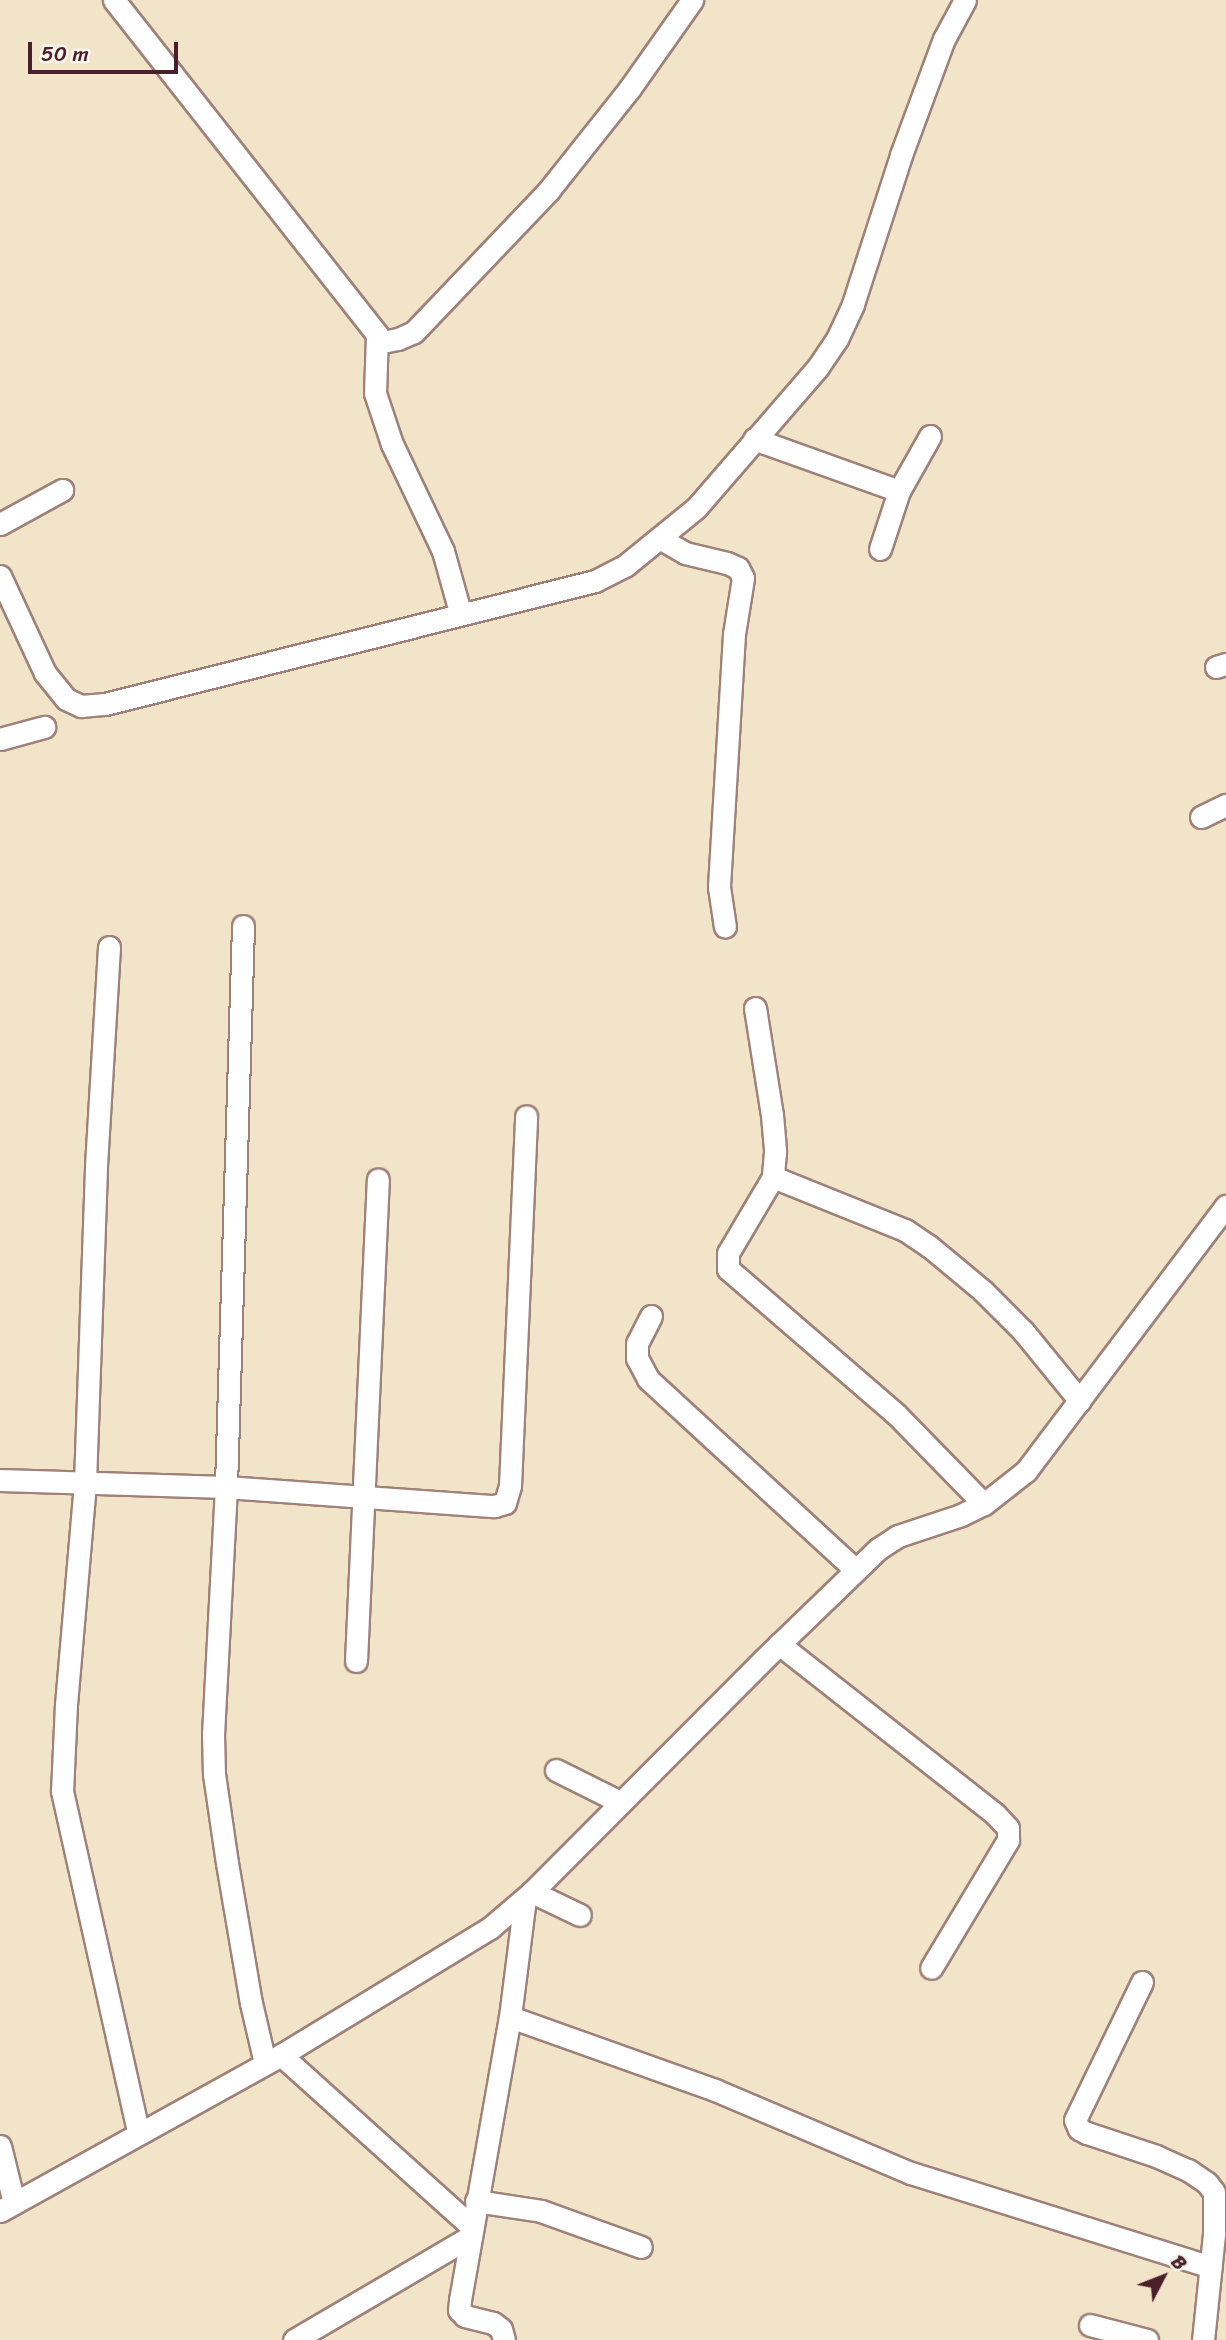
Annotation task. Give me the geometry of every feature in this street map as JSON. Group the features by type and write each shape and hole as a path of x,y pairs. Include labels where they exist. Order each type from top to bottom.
{"street":[{"path":"114,0 372,324 377,334 375,393 392,444 443,551 460,612"},
{"path":"377,343 398,339 414,332 540,199 630,88 692,0"},
{"path":"0,576 45,673 66,699 81,706 118,701 460,612 595,581 634,561 696,508 827,356 846,320 901,155 944,39 965,0"},
{"path":"880,549 899,491 930,436"},
{"path":"754,439 899,491"},
{"path":"0,524 62,490"},
{"path":"661,539 685,553 738,568 743,578 734,634 720,874 725,927"},
{"path":"0,739 44,727"},
{"path":"1200,817 1226,805"},
{"path":"243,926 226,1487 213,1734 214,1774 249,1991 273,2059 472,2231"},
{"path":"109,947 96,1168 85,1483 66,1704 62,1791 138,2132"},
{"path":"755,1008 772,1115 775,1152 773,1177 728,1253 728,1269 897,1415 984,1504"},
{"path":"0,1480 226,1487 494,1506 505,1503 510,1486 526,1116"},
{"path":"773,1177 905,1230 929,1246 983,1291 1023,1331 1080,1401"},
{"path":"356,1661 366,1496 378,1180"},
{"path":"0,2146 7,2207 273,2059 471,1941 529,1895 856,1570 898,1536 961,1516 984,1504 1026,1471 1226,1206"},
{"path":"651,1315 637,1343 637,1358 648,1379 856,1570"},
{"path":"779,1644 995,1814 1008,1828 1008,1840 931,1968"},
{"path":"556,1770 620,1802"},
{"path":"529,1895 580,1915"},
{"path":"504,2340 501,2329 493,2323 465,2316 459,2310 529,1895"},
{"path":"1142,1982 1075,2120 1079,2129 1156,2156 1208,2183 1214,2192 1216,2202 1203,2340"},
{"path":"510,2017 715,2090 911,2173 1211,2267"},
{"path":"476,2201 541,2211 641,2247"},
{"path":"294,2340 472,2231"},
{"path":"1090,2325 1147,2340"}]}
